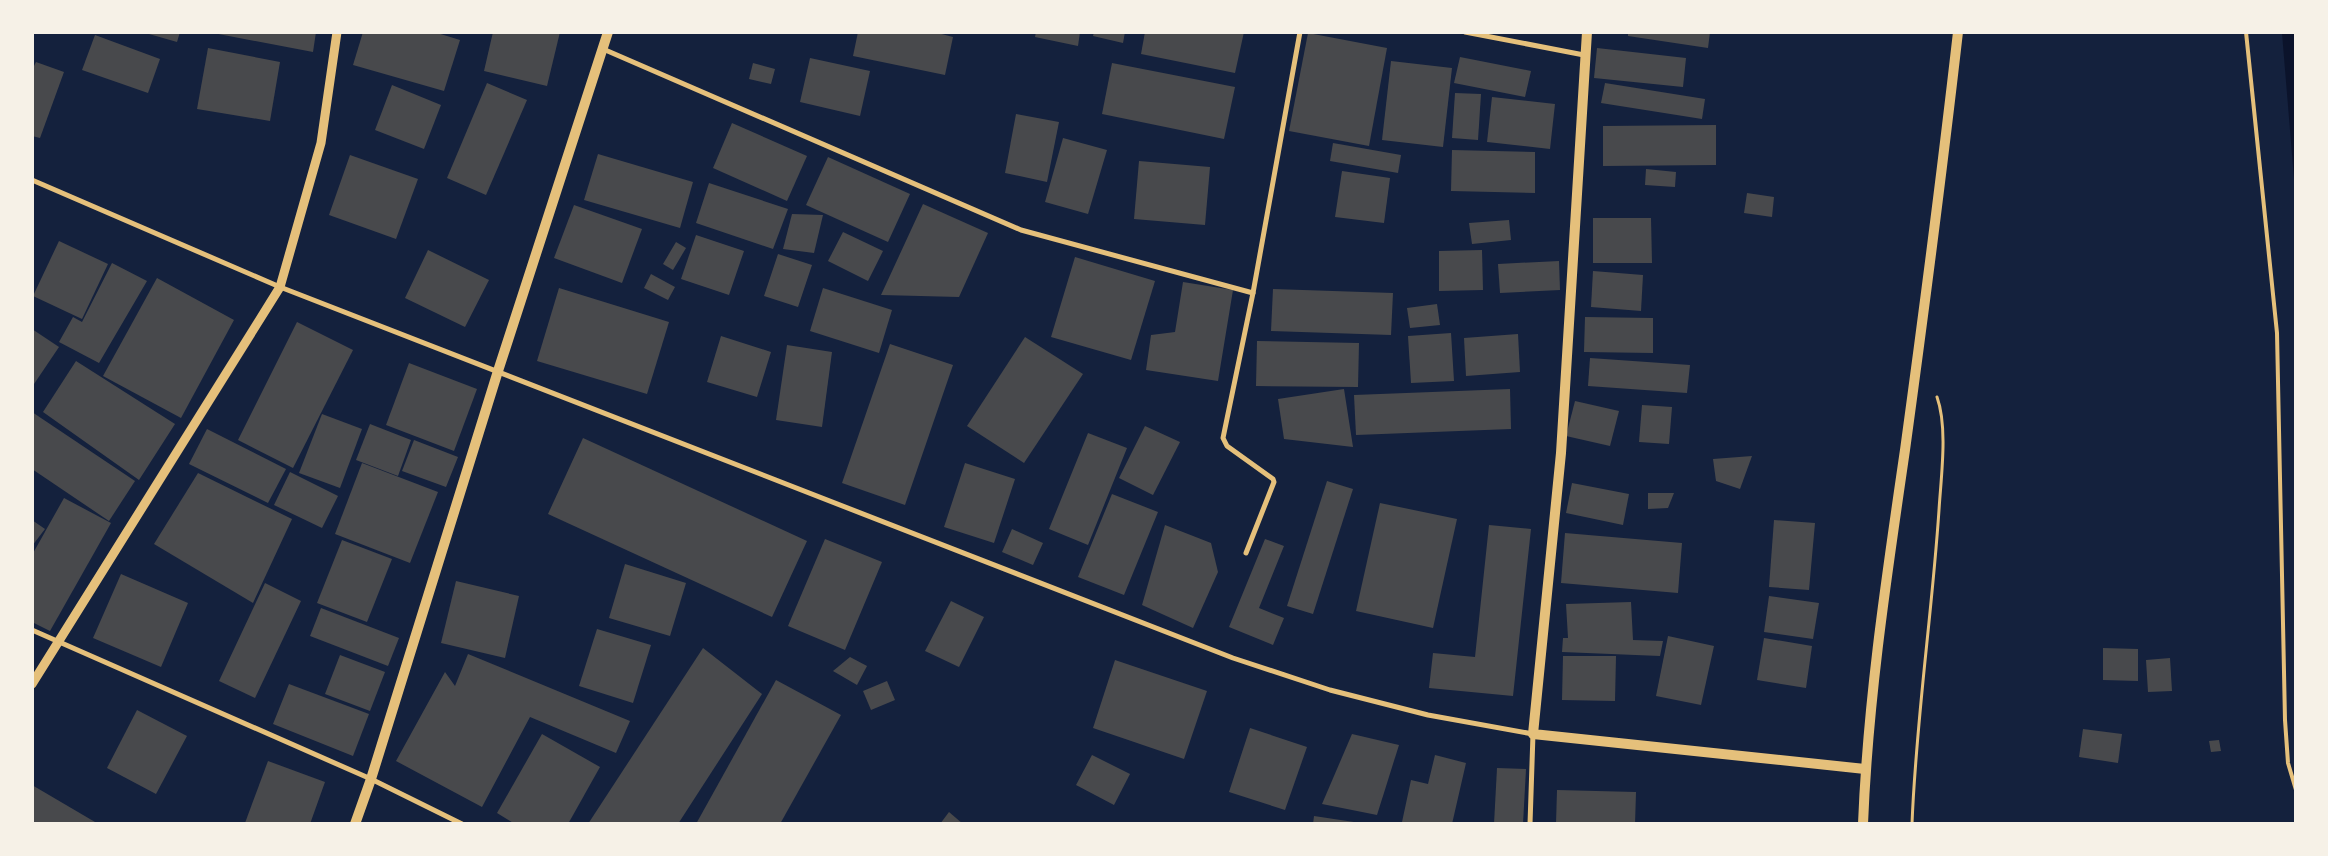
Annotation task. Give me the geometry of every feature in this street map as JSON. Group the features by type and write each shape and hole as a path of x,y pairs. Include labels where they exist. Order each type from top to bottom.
{"main road":[{"path":"355,824 371,779 498,371 608,32"},
{"path":"1587,32 1584,55 1561,453 1533,734 1865,769"},
{"path":"1864,824 1865,769 1874,676 1940,188 1958,32"}],"street":[{"path":"32,684 280,287 321,143 337,32"},
{"path":"1246,553 1274,482 1273,479 1227,446 1223,438 1253,293 1300,32"},
{"path":"1465,32 1584,55"},
{"path":"603,49 1021,230 1253,293"},
{"path":"32,180 280,287 1232,658 1330,690 1428,716 1533,734 1530,824"},
{"path":"32,630 371,779 462,824"}],"lane":[{"path":"2246,32 2277,333 2284,720 2288,763 2296,790"}],"path":[{"path":"1912,824 1914,773 1922,681 1934,592 1940,488 1942,428 1936,395"}],"water":[{"path":"2282,33 2295,33 2295,191"}],"building":[{"path":"142,32 180,32 177,42"},
{"path":"208,32 316,32 313,52"},
{"path":"363,32 434,32 460,40 444,91 353,65"},
{"path":"493,32 560,32 547,86 484,71"},
{"path":"858,32 934,32 953,37 945,75 853,56"},
{"path":"1036,32 1080,32 1078,46 1035,37"},
{"path":"1094,32 1125,32 1123,43 1093,36"},
{"path":"1145,32 1244,32 1235,73 1141,54"},
{"path":"1628,32 1710,32 1708,48 1628,36"},
{"path":"1308,33 1387,48 1369,146 1289,131"},
{"path":"95,35 160,59 148,93 82,70"},
{"path":"208,48 280,62 270,121 197,109"},
{"path":"1597,48 1686,58 1683,87 1594,78"},
{"path":"1460,57 1531,71 1525,97 1454,83"},
{"path":"810,58 870,71 860,116 800,102"},
{"path":"1391,61 1452,68 1443,147 1382,140"},
{"path":"36,62 64,72 40,138 32,136 32,70"},
{"path":"753,63 775,69 771,84 749,79"},
{"path":"1112,63 1235,87 1224,139 1102,114"},
{"path":"487,83 527,100 486,195 447,178"},
{"path":"1605,83 1705,99 1702,119 1601,103"},
{"path":"392,85 441,105 424,149 375,130"},
{"path":"1455,93 1481,94 1478,140 1452,138"},
{"path":"1492,97 1555,104 1550,149 1487,142"},
{"path":"1016,114 1059,122 1047,182 1005,173"},
{"path":"732,123 807,156 787,201 713,168"},
{"path":"1716,125 1716,165 1603,166 1603,126"},
{"path":"1063,138 1107,150 1088,214 1045,202"},
{"path":"1333,143 1401,155 1398,173 1330,161"},
{"path":"1452,150 1535,152 1535,193 1451,191"},
{"path":"598,154 693,182 680,228 584,200"},
{"path":"350,155 418,179 396,239 329,215"},
{"path":"828,157 910,194 888,242 806,205"},
{"path":"1139,161 1210,167 1205,225 1134,219"},
{"path":"1646,169 1676,172 1675,187 1645,185"},
{"path":"1342,171 1390,178 1384,223 1335,217"},
{"path":"709,183 788,209 773,249 696,223"},
{"path":"1747,193 1774,197 1772,217 1744,213"},
{"path":"923,204 988,233 959,297 881,295"},
{"path":"574,205 642,229 622,283 554,258"},
{"path":"792,214 823,215 814,253 783,249"},
{"path":"1593,218 1651,218 1652,263 1593,263"},
{"path":"1509,220 1511,240 1472,244 1469,223"},
{"path":"843,232 883,251 868,281 828,261"},
{"path":"696,235 744,251 729,295 681,279"},
{"path":"59,241 108,264 82,319 33,296"},
{"path":"676,242 686,248 673,270 663,264"},
{"path":"428,250 489,280 465,327 405,298"},
{"path":"1482,250 1483,290 1439,291 1439,251"},
{"path":"778,254 812,265 798,307 764,296"},
{"path":"1075,257 1155,281 1131,360 1051,337"},
{"path":"1559,261 1560,290 1500,293 1498,264"},
{"path":"112,263 147,281 99,363 59,342 73,317 82,322"},
{"path":"1593,271 1643,275 1641,311 1591,307"},
{"path":"651,274 675,287 668,300 644,288"},
{"path":"157,278 234,320 181,418 103,376"},
{"path":"1183,282 1233,290 1218,381 1146,370 1151,335 1175,332"},
{"path":"559,288 669,322 647,394 537,361"},
{"path":"823,288 892,310 879,353 810,331"},
{"path":"1273,289 1393,293 1391,335 1271,331"},
{"path":"1437,304 1440,325 1410,328 1407,308"},
{"path":"1585,317 1653,318 1653,353 1584,352"},
{"path":"297,322 353,350 293,468 238,440"},
{"path":"32,329 59,347 32,387"},
{"path":"1451,333 1454,381 1411,383 1408,336"},
{"path":"1518,334 1520,372 1466,376 1464,338"},
{"path":"721,336 771,352 757,397 707,382"},
{"path":"1025,337 1083,374 1024,463 967,426"},
{"path":"1257,341 1359,343 1358,387 1256,386"},
{"path":"890,344 953,365 905,505 842,483"},
{"path":"787,345 832,352 822,427 776,420"},
{"path":"1590,358 1690,365 1687,393 1588,386"},
{"path":"76,361 175,424 139,480 43,412"},
{"path":"409,363 477,389 454,451 386,425"},
{"path":"1344,389 1353,447 1284,439 1278,399"},
{"path":"1510,389 1511,429 1356,435 1354,395"},
{"path":"1575,401 1619,411 1610,446 1566,436"},
{"path":"1642,405 1672,407 1669,444 1639,442"},
{"path":"32,412 135,481 109,521 32,469"},
{"path":"322,414 362,429 340,488 299,473"},
{"path":"370,424 411,440 398,476 356,460"},
{"path":"1145,426 1180,442 1153,495 1119,478"},
{"path":"207,429 286,469 268,503 189,464"},
{"path":"1088,433 1127,448 1088,545 1049,529"},
{"path":"583,438 807,541 772,617 548,514"},
{"path":"414,440 458,457 446,487 402,471"},
{"path":"1752,456 1740,489 1716,481 1713,459"},
{"path":"362,463 438,492 410,563 335,534"},
{"path":"965,463 1015,479 994,543 944,527"},
{"path":"290,472 338,496 322,528 274,505"},
{"path":"198,473 292,519 253,603 154,544"},
{"path":"1327,481 1353,489 1313,614 1287,606"},
{"path":"1572,483 1629,494 1623,525 1566,513"},
{"path":"1648,493 1674,493 1668,508 1648,509"},
{"path":"1112,494 1158,512 1124,595 1078,577"},
{"path":"64,498 111,523 50,631 32,622 32,555"},
{"path":"1380,503 1457,519 1433,628 1356,611"},
{"path":"32,520 45,529 32,546"},
{"path":"1774,520 1815,523 1809,590 1769,587"},
{"path":"1165,525 1211,543 1218,572 1193,628 1142,605"},
{"path":"1489,525 1531,529 1513,696 1429,688 1433,653 1475,657"},
{"path":"1012,529 1043,543 1033,565 1002,552"},
{"path":"1565,533 1682,543 1678,593 1561,583"},
{"path":"825,539 882,562 845,650 788,626"},
{"path":"1265,539 1284,546 1259,608 1284,618 1273,645 1229,627"},
{"path":"342,540 392,559 367,622 317,603"},
{"path":"625,564 686,583 670,636 609,618"},
{"path":"121,574 188,603 161,667 93,638"},
{"path":"456,581 519,596 505,658 441,643"},
{"path":"265,583 301,601 255,698 219,681"},
{"path":"1769,596 1819,603 1813,639 1764,632"},
{"path":"951,601 984,617 959,667 925,651"},
{"path":"1631,602 1633,640 1663,641 1660,656 1562,652 1563,638 1568,638 1566,604"},
{"path":"321,608 399,638 388,666 310,636"},
{"path":"597,629 651,645 633,703 579,686"},
{"path":"1668,636 1714,646 1701,705 1656,696"},
{"path":"1764,638 1812,646 1806,688 1757,680"},
{"path":"703,648 762,694 678,824 588,824"},
{"path":"2103,648 2138,649 2138,681 2103,680"},
{"path":"468,654 630,721 616,753 530,717 482,807 396,761 445,672 455,686"},
{"path":"340,655 385,672 370,711 325,694"},
{"path":"1563,656 1616,656 1615,701 1562,700"},
{"path":"850,657 867,666 857,685 833,671"},
{"path":"2170,658 2172,691 2148,692 2146,660"},
{"path":"1115,660 1207,691 1184,759 1093,728"},
{"path":"776,680 841,715 780,824 696,824"},
{"path":"887,681 895,700 871,710 863,691"},
{"path":"289,684 369,714 353,756 273,724"},
{"path":"137,710 187,736 156,794 107,768"},
{"path":"1250,728 1307,747 1285,810 1229,792"},
{"path":"2083,729 2122,734 2118,763 2079,757"},
{"path":"542,734 600,767 568,824 515,824 497,813"},
{"path":"1352,734 1399,745 1377,815 1322,804"},
{"path":"2219,740 2221,751 2211,752 2209,741"},
{"path":"1092,755 1130,774 1114,805 1076,785"},
{"path":"1435,755 1466,763 1452,824 1402,822 1411,780 1428,784"},
{"path":"268,761 325,782 310,824 245,823"},
{"path":"1497,768 1526,769 1523,824 1494,824"},
{"path":"32,785 95,822 95,824 32,824"},
{"path":"1557,790 1636,792 1635,824 1556,824"},
{"path":"949,812 963,824 940,824"},
{"path":"1314,816 1354,822 1354,824 1313,824"}]}
